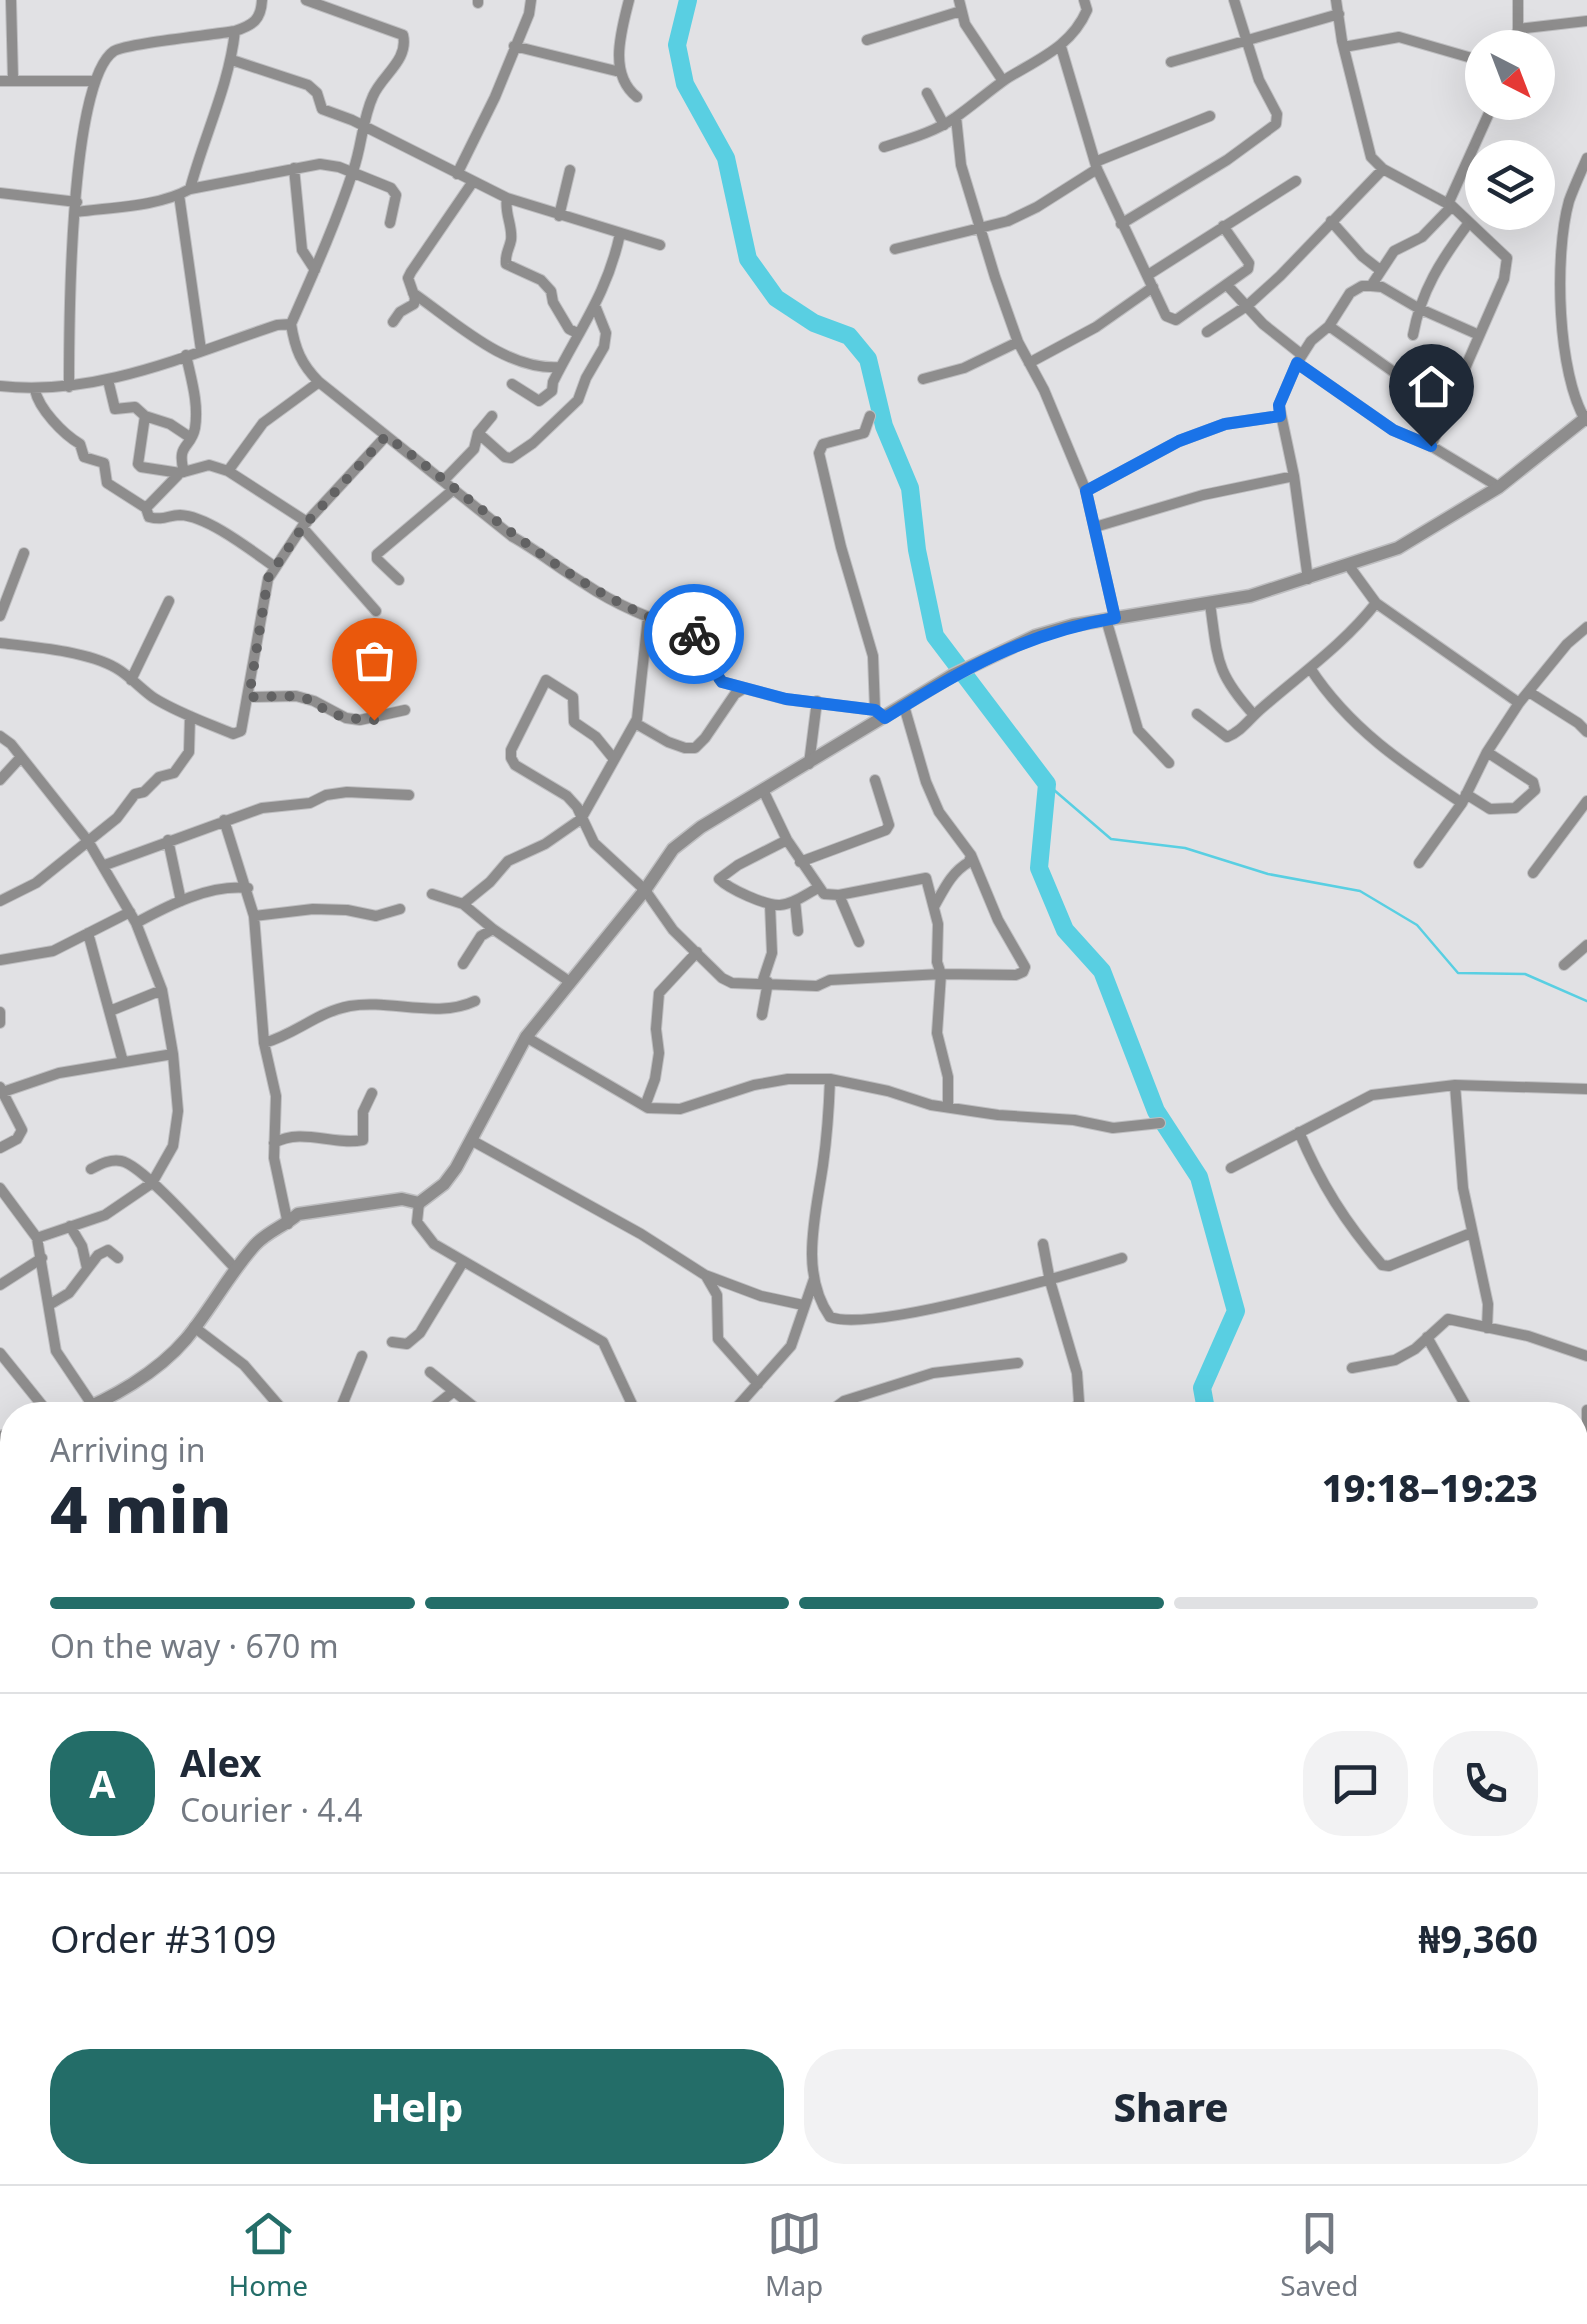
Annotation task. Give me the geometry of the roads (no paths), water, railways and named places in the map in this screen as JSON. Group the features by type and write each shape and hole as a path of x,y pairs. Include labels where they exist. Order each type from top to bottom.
{"street":[{"path":"11,0 14,79"},
{"path":"69,387 68,300 82,143 100,67 119,48 235,32 252,25 261,15 262,0"},
{"path":"306,0 404,35 404,52 375,91 362,126 353,172 290,324 295,349 304,366 513,537 544,554 588,587 648,617 699,635 722,682 786,699 880,714"},
{"path":"457,174 495,97 532,0"},
{"path":"629,0 621,33 619,68 623,84 637,97"},
{"path":"884,147 944,125 1003,81 1062,46 1084,18 1084,0"},
{"path":"1121,224 1227,160 1276,124 1277,114 1259,80 1234,0"},
{"path":"1336,0 1366,147 1382,169 1450,205 1465,221"},
{"path":"1518,0 1518,29 1587,21"},
{"path":"867,40 960,6 972,36 1003,81"},
{"path":"1171,62 1339,14"},
{"path":"190,188 232,60 235,32"},
{"path":"1344,47 1399,37 1465,56"},
{"path":"514,46 616,71 619,68"},
{"path":"1062,46 1096,166 1166,316 1176,320 1246,273 1249,264 1224,226"},
{"path":"232,60 308,85 317,93 322,109 472,183 559,216 660,245"},
{"path":"0,81 94,81"},
{"path":"927,93 944,125"},
{"path":"895,249 1008,221 1038,207 1096,166 1210,116"},
{"path":"956,118 961,164 1018,342 1086,491 1110,619 1138,730 1168,763"},
{"path":"1371,286 1394,251 1422,237 1450,205 1486,120"},
{"path":"631,1402 603,1342 434,1244 417,1222 420,1203 444,1184 526,1037 645,890 673,849 809,764 880,714 904,706 953,676 1035,636 1110,619 1210,604 1308,579 1398,548 1499,488 1586,419 1567,364 1561,251 1569,201 1587,158"},
{"path":"0,193 76,207 178,195 190,188 320,164 353,172 395,192 390,222"},
{"path":"294,168 302,250 315,270"},
{"path":"1207,332 1280,276 1382,169"},
{"path":"559,216 570,170"},
{"path":"1148,275 1296,181"},
{"path":"393,322 414,304 408,278 472,183"},
{"path":"178,195 201,350"},
{"path":"507,198 505,210 511,238 504,258 506,264 541,280 551,291 554,306 577,333"},
{"path":"1331,221 1380,270"},
{"path":"1412,335 1418,308 1439,263 1465,228"},
{"path":"1431,446 1504,279 1507,258 1475,230"},
{"path":"512,384 535,399 544,400 552,391 577,333 596,308 612,271 620,234"},
{"path":"1227,285 1300,359 1393,430 1431,446 1499,488"},
{"path":"1308,579 1294,476 1279,405 1311,341 1329,326 1350,293 1362,286 1382,287 1479,335"},
{"path":"1029,363 1096,327 1153,287"},
{"path":"413,293 497,351 543,367 560,367"},
{"path":"478,434 505,458 511,458 534,443 578,400 604,347 606,333 596,308"},
{"path":"0,386 35,390 108,380 276,325 290,324"},
{"path":"1329,326 1405,380 1448,402"},
{"path":"922,379 964,368 1018,342"},
{"path":"182,473 183,447 192,438 196,406 186,355"},
{"path":"108,380 115,408 135,407 145,416 170,424 192,438"},
{"path":"228,471 263,423 319,382"},
{"path":"35,390 40,405 67,437 80,444 84,458 104,462 107,483 146,508 149,517 161,520 177,514 201,522 275,567"},
{"path":"145,416 138,464 141,467 182,473 209,465 228,471 305,525 376,611"},
{"path":"400,580 377,559 377,554 449,484 492,416"},
{"path":"870,416 864,433 822,444 819,453 873,656 880,714"},
{"path":"1086,491 1179,441 1225,424 1280,416"},
{"path":"0,643 42,647 116,668 154,698 233,734 241,731 268,578 305,525 386,436"},
{"path":"146,508 182,473"},
{"path":"1095,527 1202,495 1294,476"},
{"path":"0,616 24,553"},
{"path":"1349,566 1376,603 1520,703"},
{"path":"131,680 169,601"},
{"path":"1197,714 1226,737 1242,729 1254,714 1355,629 1376,603"},
{"path":"1210,604 1220,670 1254,714"},
{"path":"462,904 490,882 508,861 545,844 581,818 635,723 648,617"},
{"path":"1419,863 1464,798 1486,752 1520,703 1567,644 1587,627"},
{"path":"1310,668 1328,696 1379,747 1464,798 1490,809 1515,808 1534,790 1533,782 1486,752"},
{"path":"613,758 596,737 574,722 573,697 546,680 510,758 515,765 567,796 607,858 645,890 672,930 722,978 732,983 817,986 830,980 941,974 1016,975 1025,967 998,920 971,855 939,812 904,706"},
{"path":"635,723 668,742 695,748 735,694 743,690"},
{"path":"1529,692 1572,718 1587,732"},
{"path":"249,697 296,696 314,701 326,711 360,720 405,710"},
{"path":"809,764 817,701"},
{"path":"0,901 36,883 117,818 135,794 144,792 154,780 174,773 189,752 190,716"},
{"path":"0,736 11,744 88,841 136,923 162,990 178,1111 173,1146 152,1182 105,1215 37,1238"},
{"path":"0,780 20,758"},
{"path":"800,862 886,830 889,825 875,780"},
{"path":"104,865 262,808 310,803 326,795 347,792 409,795"},
{"path":"764,792 786,840 824,894 839,895 926,878 938,924 937,962 941,974 937,1033 948,1078 948,1106"},
{"path":"1532,873 1587,801"},
{"path":"224,820 254,916 264,1043 276,1096 274,1143 288,1224"},
{"path":"168,840 181,901"},
{"path":"786,840 738,865 719,880 770,904 795,902 818,888"},
{"path":"934,906 948,880 958,867 969,862 971,855"},
{"path":"136,923 181,901 228,886 248,888"},
{"path":"432,894 462,904 570,982"},
{"path":"839,895 859,942"},
{"path":"795,902 798,930"},
{"path":"762,1016 772,953 770,904"},
{"path":"254,916 313,909 376,916 400,909"},
{"path":"0,960 40,956 130,912"},
{"path":"463,964 481,936 493,929"},
{"path":"88,933 123,1062"},
{"path":"1564,966 1587,945"},
{"path":"645,1106 655,1079 659,994 696,952"},
{"path":"110,1011 162,990"},
{"path":"264,1043 292,1033 323,1012 380,1004 415,1008 475,1001"},
{"path":"0,1012 0,1023"},
{"path":"526,1037 645,1106 680,1109 788,1079 830,1079 888,1091 931,1106 998,1115 1074,1120 1113,1128 1160,1123"},
{"path":"0,1148 18,1138 22,1130 1,1089 59,1073 173,1054"},
{"path":"830,1079 812,1232 814,1279 827,1313 841,1321 897,1314 1050,1281 1122,1258"},
{"path":"1231,1168 1372,1096 1455,1085 1587,1088"},
{"path":"1455,1085 1463,1188 1488,1304 1488,1328"},
{"path":"274,1143 285,1137 304,1136 348,1143 362,1140 364,1112 372,1093"},
{"path":"1300,1132 1315,1170 1346,1224 1382,1265 1389,1266 1472,1233"},
{"path":"471,1140 641,1234 705,1275 761,1296 803,1305"},
{"path":"92,1169 105,1162 123,1161 152,1182 236,1269"},
{"path":"0,1188 37,1238 56,1351 85,1402"},
{"path":"102,1402 160,1364 194,1327 257,1243 278,1226 288,1224 298,1214 397,1200 420,1203"},
{"path":"70,1226 82,1246 87,1268"},
{"path":"1042,1244 1077,1373 1079,1402"},
{"path":"48,1305 69,1293 105,1251 118,1258"},
{"path":"0,1284 42,1258"},
{"path":"392,1342 407,1344 420,1333 463,1262"},
{"path":"705,1275 717,1295 718,1339 758,1384"},
{"path":"742,1402 791,1346 814,1279"},
{"path":"1352,1368 1395,1360 1416,1349 1448,1320 1528,1336 1587,1356"},
{"path":"194,1327 244,1365 277,1402"},
{"path":"1426,1338 1463,1402"},
{"path":"0,1353 40,1402"},
{"path":"343,1402 362,1356"},
{"path":"843,1402 933,1373 1018,1363"},
{"path":"430,1372 467,1402"},
{"path":"441,1402 454,1392"},
{"path":"810,2184 834,2184"},
{"path":"1166,2184 1177,2184"}],"waterway":[{"path":"688,0 677,45 685,84 726,158 748,259 776,298 814,323 849,336 868,359 884,426 910,488 917,550 935,636 1047,784 1039,868 1065,930 1102,971 1156,1111 1199,1177 1236,1311 1202,1388 1205,1402"},
{"path":"1047,784 1111,839 1185,848 1268,874 1360,891 1417,925 1458,973 1525,974 1587,1001"}]}
